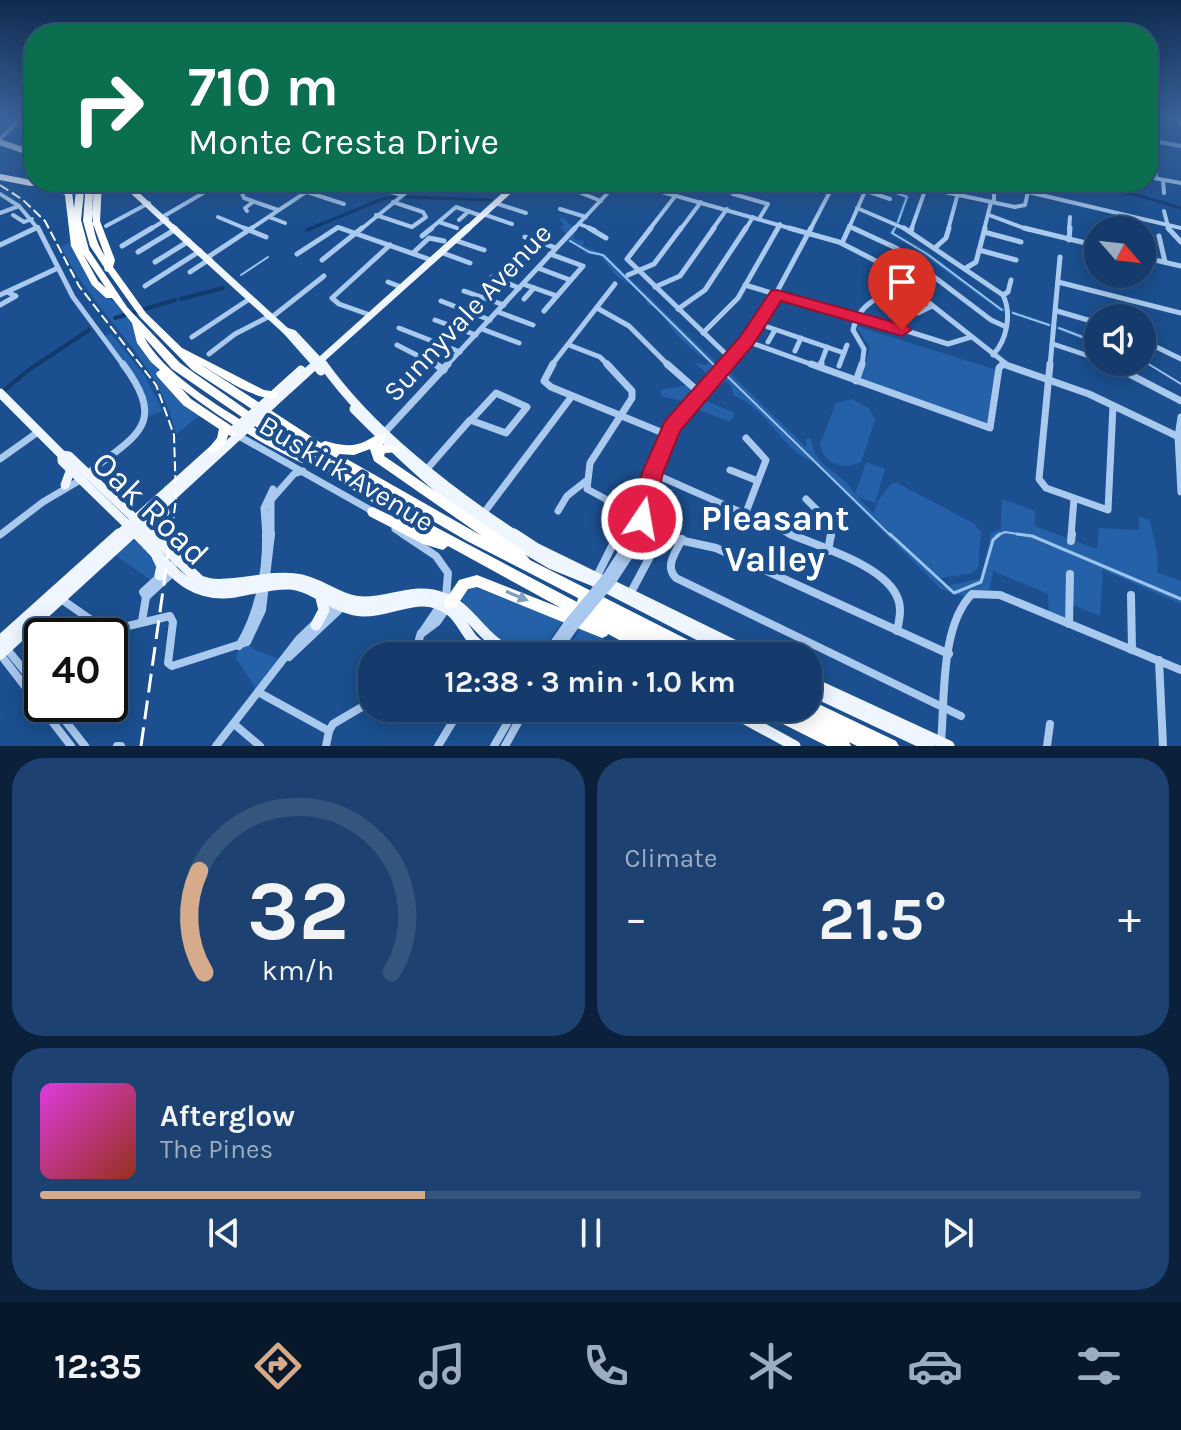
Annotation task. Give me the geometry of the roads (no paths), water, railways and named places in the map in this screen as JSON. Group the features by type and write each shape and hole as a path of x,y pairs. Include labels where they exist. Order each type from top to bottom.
{"highway":[{"path":"65,192 69,194 75,246 95,283 204,373 387,489 527,568 677,642"},
{"path":"80,192 77,220 81,242 133,313 184,372 329,469 457,547 632,641"},
{"path":"90,192 88,229 133,313 190,368 376,488 509,564 659,642"},
{"path":"97,192 96,221 111,260 106,265"},
{"path":"133,313 135,332 176,392 234,432 222,439 214,452"},
{"path":"171,346 271,400"},
{"path":"150,354 179,383 204,400 297,456 329,469"},
{"path":"304,438 345,452 360,450 383,434"},
{"path":"383,434 375,451 378,458 519,555 527,568"},
{"path":"378,458 382,449 394,449"},
{"path":"373,512 427,540 457,547"},
{"path":"446,604 464,584 477,581 632,641"},
{"path":"822,713 891,746"},
{"path":"794,722 840,745"},
{"path":"822,722 874,746"}],"main road":[{"path":"0,177 24,180"},
{"path":"137,192 316,360 394,449 427,481 552,564 603,579 628,596 714,642"},
{"path":"234,432 506,192"},
{"path":"481,214 507,192"},
{"path":"429,259 450,240"},
{"path":"271,400 299,379 316,360"},
{"path":"316,360 327,379 383,434 481,517"},
{"path":"299,379 314,373 327,379"},
{"name":"Oak Road","path":"1,394 62,455 69,456 84,476 156,545 189,587 203,593 223,594 262,584 305,580 340,603"},
{"path":"160,575 162,566 156,545 157,520 179,498 214,452"},
{"path":"1,648 127,544 171,482 214,452"},
{"name":"Oak Road","path":"62,455 62,461 84,476"},
{"path":"65,485 71,469"},
{"path":"1,648 23,621 137,529 195,475"},
{"name":"Oak Road","path":"262,584 296,585 364,611 413,600 446,604"},
{"path":"628,596 726,642"},
{"path":"316,625 324,610 321,597"},
{"path":"446,604 475,642"},
{"path":"446,604 465,612 488,642"},
{"path":"822,688 940,745"},
{"path":"822,695 940,745"},
{"path":"751,722 795,746"}],"street":[{"path":"1158,179 1181,183"},
{"path":"1163,180 1164,193"},
{"path":"122,246 206,192"},
{"path":"243,192 244,198 279,210"},
{"path":"190,272 306,192 344,204"},
{"path":"386,192 402,195"},
{"path":"322,260 406,192"},
{"name":"Sunnyvale Avenue","path":"383,434 609,192"},
{"path":"665,192 842,243 876,261 1003,364 1113,406 1180,438"},
{"path":"603,579 615,542 625,529 621,523 636,517 668,435 746,341 777,295 829,193 825,192"},
{"path":"842,243 865,192"},
{"path":"873,192 890,199"},
{"path":"911,231 925,192"},
{"path":"950,192 1019,207 1025,205 1028,192"},
{"path":"936,247 946,238 960,192"},
{"path":"966,268 976,262 994,192"},
{"path":"1048,192 1120,214 1181,228"},
{"path":"581,193 601,201"},
{"path":"0,194 19,206 38,227 73,297 128,371 147,408 146,418 137,433 84,476 0,534"},
{"path":"678,309 705,290 768,204 733,194"},
{"path":"676,195 627,259 730,358"},
{"path":"0,205 10,200"},
{"path":"247,211 245,208 253,202"},
{"path":"376,215 412,227 426,217 419,210 393,202"},
{"path":"628,275 654,264 701,202"},
{"path":"1120,202 1120,214"},
{"path":"106,226 149,203"},
{"path":"419,210 426,203"},
{"path":"495,203 526,213"},
{"path":"0,213 19,206"},
{"path":"413,253 456,207 512,224"},
{"path":"857,208 911,231 1003,295 1008,304 1001,347 993,355"},
{"path":"560,209 586,217"},
{"path":"655,287 680,276 727,209"},
{"path":"459,220 469,211"},
{"path":"1164,211 1170,234 1181,242"},
{"path":"13,215 24,222 32,219"},
{"path":"989,215 1038,233 1084,243"},
{"path":"218,217 266,237"},
{"path":"269,217 285,223"},
{"path":"1069,240 1070,217"},
{"path":"439,222 457,228"},
{"path":"579,224 598,231 606,238"},
{"path":"703,333 722,318 780,224"},
{"path":"849,226 896,248 991,320 1004,326"},
{"path":"0,245 38,227"},
{"path":"297,254 335,227 429,259"},
{"path":"138,252 177,229"},
{"path":"984,232 1021,242"},
{"path":"1159,236 1165,262"},
{"path":"425,237 450,240 484,250"},
{"path":"525,237 556,248"},
{"path":"155,262 190,241"},
{"path":"368,314 339,304 332,298 340,287 390,245"},
{"path":"979,250 1016,260"},
{"path":"145,286 200,251"},
{"path":"440,252 470,263"},
{"path":"544,311 583,266 550,254"},
{"path":"1060,257 1039,479 1046,488 1108,510 1113,406"},
{"path":"1156,260 1181,266"},
{"path":"3,293 58,268"},
{"path":"538,268 570,280"},
{"path":"209,354 235,334 271,316 324,276"},
{"path":"492,277 557,296"},
{"path":"1003,295 1008,292 1011,280"},
{"path":"388,282 399,286"},
{"path":"1058,282 1181,313"},
{"path":"615,284 544,379 551,387 668,435"},
{"path":"745,285 948,344 971,337"},
{"path":"856,381 866,351 852,326 856,315 868,301 908,287"},
{"path":"524,299 534,288"},
{"path":"464,291 504,305"},
{"path":"0,305 16,296 3,293"},
{"path":"192,337 251,298"},
{"path":"441,301 490,320"},
{"path":"918,313 932,306"},
{"path":"597,308 622,318 638,330 685,383 700,393"},
{"path":"1057,311 1084,319"},
{"path":"498,312 533,325"},
{"path":"435,320 476,335"},
{"path":"399,328 460,352"},
{"path":"768,342 771,328 844,353"},
{"path":"482,329 519,343"},
{"path":"795,351 801,338"},
{"path":"746,341 990,428 999,368 1003,364"},
{"path":"1053,344 1084,354"},
{"path":"397,345 444,370"},
{"path":"569,345 600,357 632,391 632,398 590,463 587,489 657,527 661,536"},
{"path":"839,366 847,345"},
{"path":"820,367 827,347"},
{"path":"1156,347 1181,359"},
{"path":"1133,376 1181,401"},
{"path":"427,469 472,419 496,393 527,407 505,434 472,419"},
{"path":"481,517 572,396"},
{"path":"1181,417 1181,490"},
{"path":"0,459 38,432"},
{"name":"Buskirk Avenue","path":"234,432 373,512 443,561 450,580 446,604"},
{"path":"745,515 766,460 746,438"},
{"path":"214,452 234,444 251,443"},
{"path":"128,626 165,615 172,618 169,666 238,648 247,642 257,626 266,534 264,504 270,493 292,471 293,465"},
{"path":"730,470 758,481"},
{"path":"262,584 271,544 271,500 294,474 303,471"},
{"path":"557,642 603,579 631,556 642,488 652,473"},
{"path":"652,473 875,571 898,594 902,605 897,631"},
{"path":"0,534 65,485 84,476"},
{"path":"558,511 567,496 586,481"},
{"path":"806,499 834,531 828,551"},
{"path":"1071,541 1074,499"},
{"path":"636,517 656,533 653,549"},
{"path":"661,536 716,548 949,654"},
{"path":"628,596 661,536"},
{"path":"682,539 670,565 671,573 676,578 961,716"},
{"path":"142,621 145,590 174,565"},
{"path":"146,597 174,565"},
{"path":"1069,624 1070,574"},
{"path":"940,745 949,654 958,612 966,597 982,592 1000,595 1181,670"},
{"path":"1131,595 1132,650"},
{"path":"61,599 86,618"},
{"path":"260,693 299,639 340,603"},
{"path":"216,746 340,603"},
{"path":"418,642 421,634 446,604"},
{"path":"421,634 437,622 446,604"},
{"path":"0,632 23,621"},
{"path":"564,641 571,625"},
{"path":"1,648 11,667 24,681"},
{"path":"1,648 24,673"},
{"path":"1159,660 1163,746"},
{"path":"0,666 11,667"},
{"path":"260,693 305,717 318,730 329,731"},
{"path":"326,746 333,724 358,709"},
{"path":"57,722 71,746"},
{"path":"63,722 85,746"},
{"path":"438,746 453,722"},
{"path":"494,746 508,722"},
{"path":"505,746 518,722"},
{"path":"234,724 260,746"},
{"path":"1047,746 1050,724"}],"waterway":[{"path":"894,192 907,197 898,222"},
{"path":"1114,192 1133,194 1181,208"},
{"path":"312,228 307,230 385,198 396,197"},
{"path":"406,197 491,200"},
{"path":"895,228 892,233 927,254 1002,310"},
{"path":"570,241 589,252 603,255 715,366"},
{"path":"241,275 268,257"},
{"path":"181,299 223,288"},
{"path":"115,318 175,300"},
{"path":"1013,313 1049,325"},
{"path":"1059,328 1084,338"},
{"path":"2,392 30,369 89,330"},
{"path":"1156,369 1181,384"},
{"path":"724,373 891,536"},
{"path":"999,534 1005,532 1020,534"},
{"path":"890,534 954,593 981,582 993,540 999,534"},
{"path":"1020,534 1032,536 1181,599"},
{"path":"1020,534 1030,536"}],"railway":[{"path":"0,185 23,200 45,221 79,286 156,385 174,435 176,499 171,536"},
{"path":"141,746 171,534"}],"district":[{"name":"Pleasant Valley","path":"775,538"}]}
